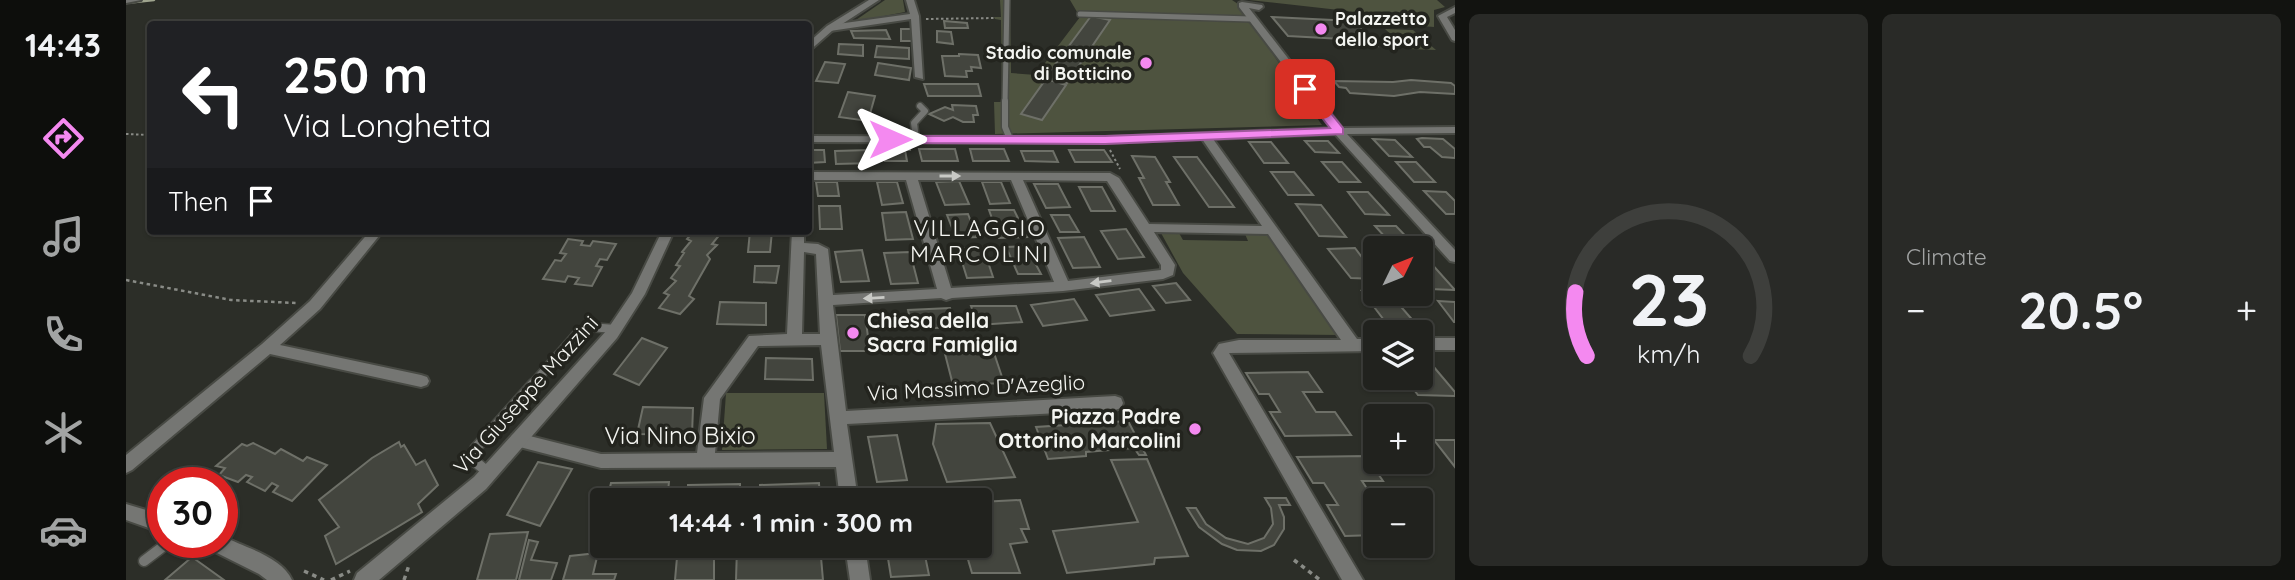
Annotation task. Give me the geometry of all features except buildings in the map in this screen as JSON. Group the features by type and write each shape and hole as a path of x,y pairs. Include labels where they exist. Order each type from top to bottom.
{"street":[{"path":"126,1 137,0"},
{"path":"812,45 830,28 875,0"},
{"path":"910,0 915,18 920,80"},
{"path":"1239,2 1259,7"},
{"path":"1239,2 1339,131 1455,258"},
{"path":"1455,10 1442,16 1455,38"},
{"path":"830,28 915,18"},
{"path":"812,139 1105,140 1339,131 1455,130"},
{"path":"1206,137 1353,345"},
{"path":"812,176 1110,177 1168,265 1168,272 1063,286 828,300"},
{"path":"911,176 946,295"},
{"path":"1015,176 1063,286"},
{"path":"1144,228 1272,230"},
{"path":"126,464 267,348 315,304 374,235"},
{"name":"Via Giuseppe Mazzini","path":"364,580 382,571 490,473 616,329 638,294 666,235"},
{"path":"794,339 798,235"},
{"name":"Via Massimo D'Azeglio","path":"797,247 818,248 823,252 828,300 828,339 848,488"},
{"path":"705,461 712,398 754,340 828,339"},
{"path":"1433,344 1455,344"},
{"path":"1353,580 1222,353 1223,348 1239,346 1363,345"},
{"path":"267,348 421,381"},
{"name":"Via Massimo D'Azeglio","path":"839,418 1115,403"},
{"name":"Via Nino Bixio","path":"518,440 601,461 844,459"},
{"path":"126,512 147,519"},
{"path":"238,554 266,567 282,580"},
{"path":"857,558 860,580"}],"lane":[{"path":"1007,0 1008,70 1004,127 1010,139"},
{"path":"1078,12 1251,19"},
{"path":"916,139 914,123 925,111 920,106"},
{"path":"490,473 473,460 475,449 577,334 588,327 616,329"},
{"path":"144,561 148,558"}],"path":[{"path":"915,18 1008,16"},
{"path":"126,134 147,135"},
{"path":"1105,140 1120,168 1120,172 1110,177"},
{"path":"126,280 231,299 315,304"},
{"path":"404,580 412,555"},
{"path":"1294,559 1320,580"},
{"path":"304,571 324,580"}],"green space":[{"path":"885,0 903,0 905,12 853,22"},
{"path":"1000,0 1010,0 1011,73 1036,75 1080,17 1070,0 1232,0 1238,4 1322,125 995,134 994,102 1002,102 1001,20 994,17 1001,17","holes":["1091,16 1067,82 1047,77","1046,80 1065,85 1042,120 1022,114"]},
{"path":"1249,0 1437,0 1445,7 1434,10 1434,27 1362,21 1348,11"},
{"path":"1385,29 1413,30 1436,50 1407,49"},
{"path":"1161,233 1179,233 1183,240 1248,241 1245,234 1272,236 1340,335 1237,334 1183,273"},
{"path":"726,393 824,393 827,449 722,450"}],"waterway":[{"path":"126,3 154,0"}],"place":[{"name":"Palazzetto dello sport","path":"1321,29"},
{"name":"Stadio comunale di Botticino","path":"1146,63"},
{"name":"Chiesa della Sacra Famiglia","path":"853,333"},
{"name":"Piazza Padre Ottorino Marcolini","path":"1195,429"}],"district":[{"name":"VILLAGGIO MARCOLINI","path":"980,241"}],"route":[{"path":"890,139 1105,140 1339,131 1305,89"}]}
